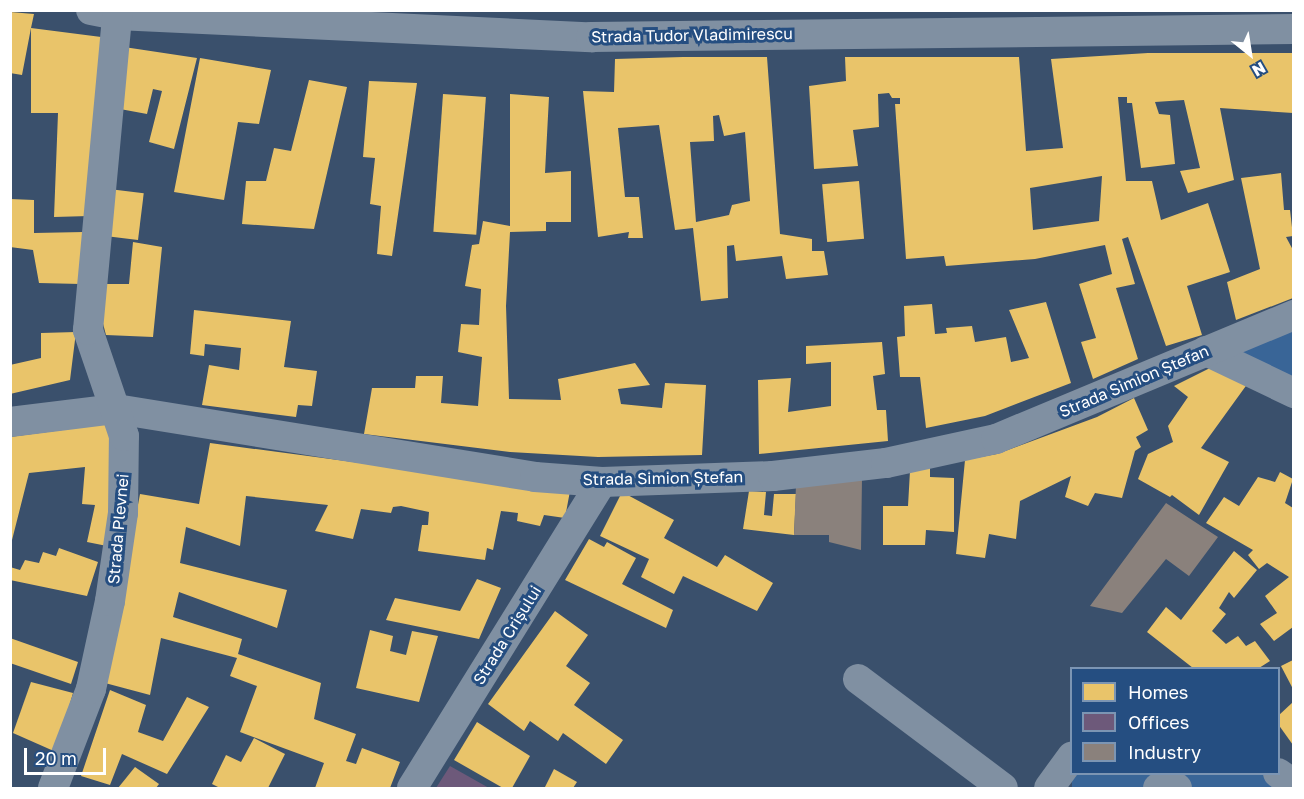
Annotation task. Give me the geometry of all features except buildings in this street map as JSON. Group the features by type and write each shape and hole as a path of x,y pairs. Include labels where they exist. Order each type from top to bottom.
{"street":[{"name":"Strada Tudor Vladimirescu","path":"104,13 591,37 1293,28"},
{"name":"Strada Plevnei","path":"53,789 91,689 115,572 124,479 124,436 88,330 104,13"},
{"name":"Strada Simion Ștefan","path":"10,422 116,409 535,477 602,482 773,476 886,462 996,439 1293,315"},
{"path":"1206,351 1293,393"},
{"name":"Strada Crișului","path":"412,789 602,482"},
{"path":"858,679 1003,789"},
{"path":"1049,789 1070,758"},
{"path":"1158,789 1177,789"}],"shaded area":[{"path":"1293,315 1293,393 1206,351"},
{"path":"1072,775 1278,775 1278,788 1072,788"}]}
